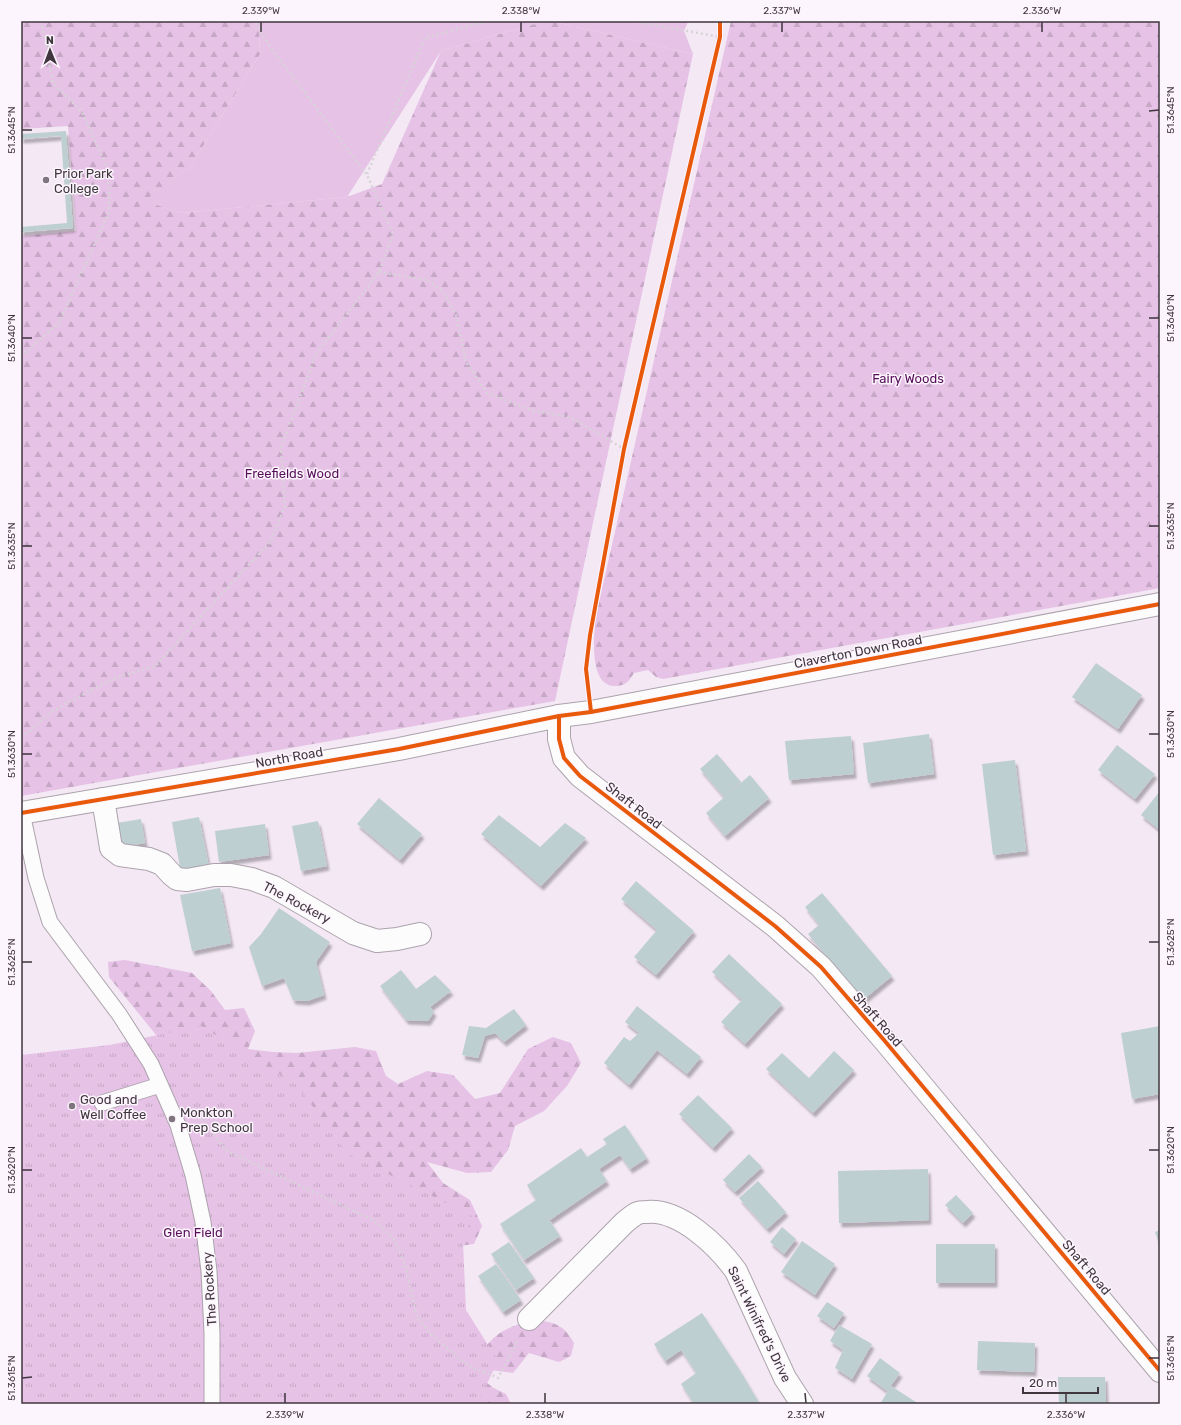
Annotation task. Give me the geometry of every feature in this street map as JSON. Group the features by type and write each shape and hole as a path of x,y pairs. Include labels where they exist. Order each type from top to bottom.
{"street":[{"name":"Claverton Down Road","path":"559,716 591,712 1160,604"},
{"name":"North Road","path":"22,813 399,749 559,716"},
{"name":"Shaft Road","path":"559,716 559,739 564,758 580,776 775,926 821,967 884,1040 1160,1371"},
{"name":"The Rockery","path":"104,799 111,848 120,855 149,859 162,864 178,879 187,880 214,875 231,875 252,879 274,887 353,933 377,941 397,939 420,934"},
{"name":"Saint Winifred's Drive","path":"528,1319 625,1222 638,1213 655,1211 672,1215 705,1237 725,1256 736,1271 785,1378 802,1404"}],"lane":[{"name":"The Rockery","path":"22,813 36,878 50,922 119,1014 151,1064 178,1125 203,1222 212,1325 212,1404"},
{"path":"102,1103 160,1085"}],"path":[{"path":"21,356 59,323 109,212 109,172 82,112 53,83 41,21"},
{"path":"21,737 29,732 47,715 65,704 113,679 155,666 271,541 285,506 281,448 316,354 379,272 394,234 367,174 268,44 255,21"},
{"path":"367,174 425,38 488,21"},
{"path":"632,21 720,37"},
{"path":"1154,21 1160,24"},
{"path":"379,272 428,280 443,291 456,315 466,362 487,393 531,410 570,417 624,449"},
{"path":"196,1113 227,1151 373,1220 394,1239 405,1264 417,1318 432,1335 461,1360 473,1368 498,1378 528,1319"}],"green space":[{"name":"Freefields Wood","path":"21,21 259,21 260,54 190,167 144,201 182,213 347,197 382,184 441,51 545,21 550,21 693,54 555,701 21,796 21,236 76,231 68,126 21,129"},
{"path":"259,21 545,21 441,51 347,197 182,213 143,201 190,167 260,54"},
{"path":"550,21 688,22 684,31 693,54"},
{"name":"Fairy Woods","path":"731,21 1160,21 1160,588 663,679 656,677 648,670 634,673 627,682 619,686 606,684 600,677 596,667 594,655 597,611"},
{"path":"125,960 192,973 211,991 225,1010 244,1008 255,1031 248,1049 297,1053 355,1047 376,1051 386,1076 398,1084 427,1071 453,1075 475,1099 500,1093 528,1049 553,1037 571,1043 581,1063 567,1086 544,1111 515,1126 508,1150 491,1172 467,1173 427,1162 443,1183 470,1200 482,1226 474,1244 442,1248 161,1041 109,977 108,962"},
{"name":"Glen Field","path":"201,1026 296,1084 348,1154 472,1216 463,1243 466,1310 498,1361 477,1404 21,1404 21,1055 110,1045"},
{"path":"537,1320 549,1322 559,1326 567,1332 574,1343 571,1356 559,1362 529,1353 513,1373 490,1370 484,1380 492,1387 506,1394 511,1404 450,1404 474,1362 498,1334 510,1327"}],"building":[{"path":"66,131 73,228 21,232 21,227 67,223 61,136 21,139 21,134"},
{"path":"1096,663 1142,695 1118,729 1072,697"},
{"path":"929,734 934,774 868,783 863,743"},
{"path":"851,736 854,774 789,780 785,741"},
{"path":"1117,745 1155,774 1135,799 1098,770"},
{"path":"717,754 741,782 724,797 700,769"},
{"path":"1015,760 1026,851 993,855 982,764"},
{"path":"750,775 769,798 725,836 706,813"},
{"path":"1160,791 1160,830 1141,815"},
{"path":"379,798 422,834 400,860 357,824"},
{"path":"499,815 540,847 565,823 586,838 541,886 481,834"},
{"path":"199,817 209,867 181,873 172,822"},
{"path":"141,819 145,843 121,847 117,823"},
{"path":"318,821 327,866 301,871 292,826"},
{"path":"265,824 269,855 219,862 215,831"},
{"path":"636,881 694,931 656,975 634,957 657,930 621,899"},
{"path":"220,888 231,943 192,951 180,895"},
{"path":"822,893 892,976 863,1000 808,934 819,925 805,907"},
{"path":"279,908 330,942 316,962 324,995 307,1001 293,1000 284,978 262,986 249,947 261,934"},
{"path":"729,954 782,1004 745,1044 721,1022 742,1000 712,972"},
{"path":"401,970 416,989 435,975 451,991 430,1007 434,1012 428,1021 406,1020 380,986"},
{"path":"637,1006 701,1057 687,1074 657,1050 629,1085 604,1063 624,1037 630,1041 639,1033 625,1022"},
{"path":"514,1009 526,1025 504,1042 495,1033 485,1036 478,1058 462,1055 469,1026 486,1028"},
{"path":"1160,1026 1160,1094 1132,1099 1121,1033"},
{"path":"834,1051 854,1070 813,1113 766,1069 782,1053 809,1078"},
{"path":"698,1095 732,1128 713,1148 679,1114"},
{"path":"625,1125 647,1158 630,1169 620,1155 599,1169 607,1181 550,1220 542,1209 560,1236 524,1260 500,1224 536,1200 527,1185 581,1148 587,1157 607,1144 603,1139"},
{"path":"749,1154 762,1167 735,1192 723,1180"},
{"path":"928,1169 929,1220 839,1223 838,1171"},
{"path":"758,1181 786,1212 767,1229 739,1198"},
{"path":"956,1195 973,1213 963,1223 945,1205"},
{"path":"782,1227 796,1239 784,1254 770,1242"},
{"path":"1160,1230 1160,1246 1155,1232"},
{"path":"802,1241 835,1264 815,1295 781,1272"},
{"path":"509,1242 534,1278 516,1290 491,1254"},
{"path":"936,1244 995,1244 995,1283 936,1283"},
{"path":"496,1264 521,1300 503,1312 478,1276"},
{"path":"827,1302 844,1313 834,1328 817,1316"},
{"path":"702,1313 760,1404 694,1404 681,1384 696,1373 681,1350 665,1361 654,1344"},
{"path":"839,1325 872,1344 852,1379 835,1368 843,1350 830,1341"},
{"path":"978,1341 1035,1343 1034,1372 977,1370"},
{"path":"880,1358 900,1373 887,1391 867,1376"},
{"path":"1058,1377 1105,1377 1106,1404 1059,1404"},
{"path":"891,1386 919,1404 880,1404"}],"cycle path":[{"path":"591,712 586,669 590,635 624,449 720,37 720,21"},
{"path":"21,813 399,749 559,716 591,712 1160,604"},
{"path":"559,716 559,739 564,758 580,776 775,926 821,967 884,1040 1160,1371"}],"place":[{"name":"Prior Park College","path":"46,180"},
{"name":"Good and Well Coffee","path":"72,1106"},
{"name":"Monkton Prep School","path":"172,1119"}]}
